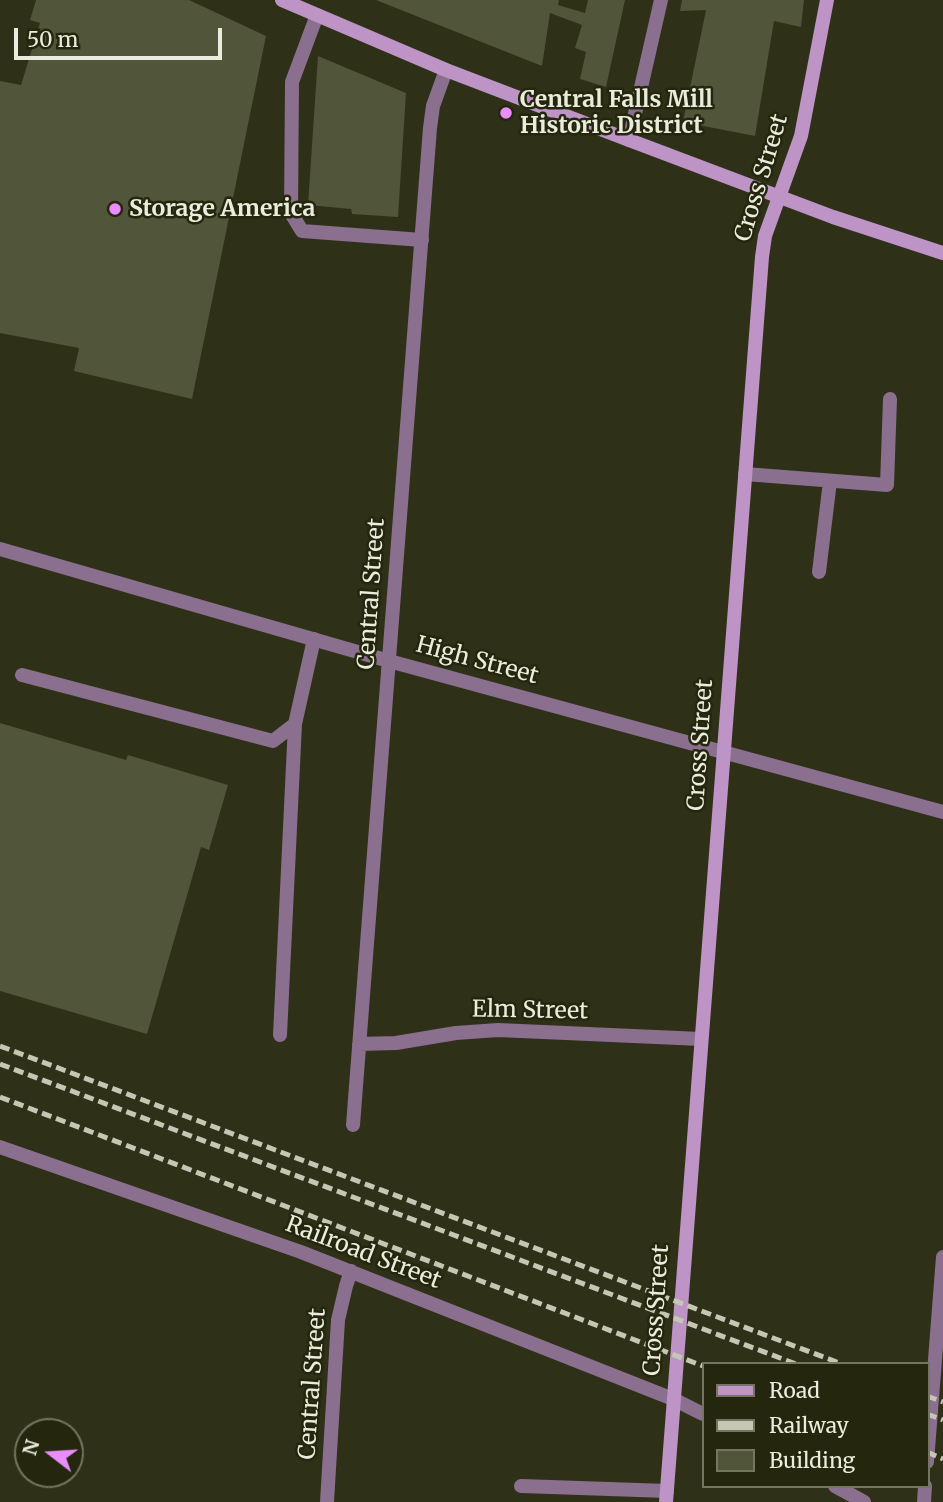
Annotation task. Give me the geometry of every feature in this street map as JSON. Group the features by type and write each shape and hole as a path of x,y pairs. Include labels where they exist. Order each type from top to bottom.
{"main road":[{"path":"282,0 446,69 629,140 779,197 943,253"},
{"name":"Cross Street","path":"666,1497 762,257 765,236 801,136 827,0"}],"street":[{"path":"629,140 661,0"},
{"path":"317,15 292,82 291,213 303,231 422,240"},
{"name":"Central Street","path":"353,1125 430,128 433,106 446,69"},
{"path":"745,474 887,485 890,399"},
{"path":"819,572 831,481"},
{"name":"High Street","path":"0,549 389,660 943,812"},
{"path":"280,1035 295,724 314,639"},
{"path":"22,675 273,741 295,724"},
{"name":"Elm Street","path":"359,1044 396,1043 456,1033 498,1030 701,1039"},
{"name":"Railroad Street","path":"0,1147 351,1271 673,1399 702,1414"},
{"path":"929,1435 943,1257"},
{"name":"Central Street","path":"327,1502 338,1320 351,1271"},
{"path":"521,1486 666,1497"},
{"path":"839,1488 864,1502"}],"building":[{"name":"Storage America","path":"36,0 189,0 266,36 192,399 74,371 79,348 0,333 0,81 21,85 40,23 30,20"},
{"path":"376,0 559,0 558,5 585,13 588,0 625,0 606,87 580,79 586,52 575,48 582,25 550,13 542,66"},
{"path":"682,0 804,0 801,27 774,21 755,136 683,122 706,10 680,11"},
{"path":"318,56 406,93 398,217 352,214 351,209 308,205"},
{"path":"0,723 126,760 128,755 228,785 209,850 201,847 147,1034 0,991"}],"railway":[{"path":"0,1046 837,1362"},
{"path":"0,1064 791,1362"},
{"path":"0,1097 702,1366"},
{"path":"929,1397 943,1402"},
{"path":"929,1415 943,1420"},
{"path":"929,1453 943,1459"}],"place":[{"name":"Central Falls Mill Historic District","path":"506,113"},
{"name":"Storage America","path":"115,209"}]}
